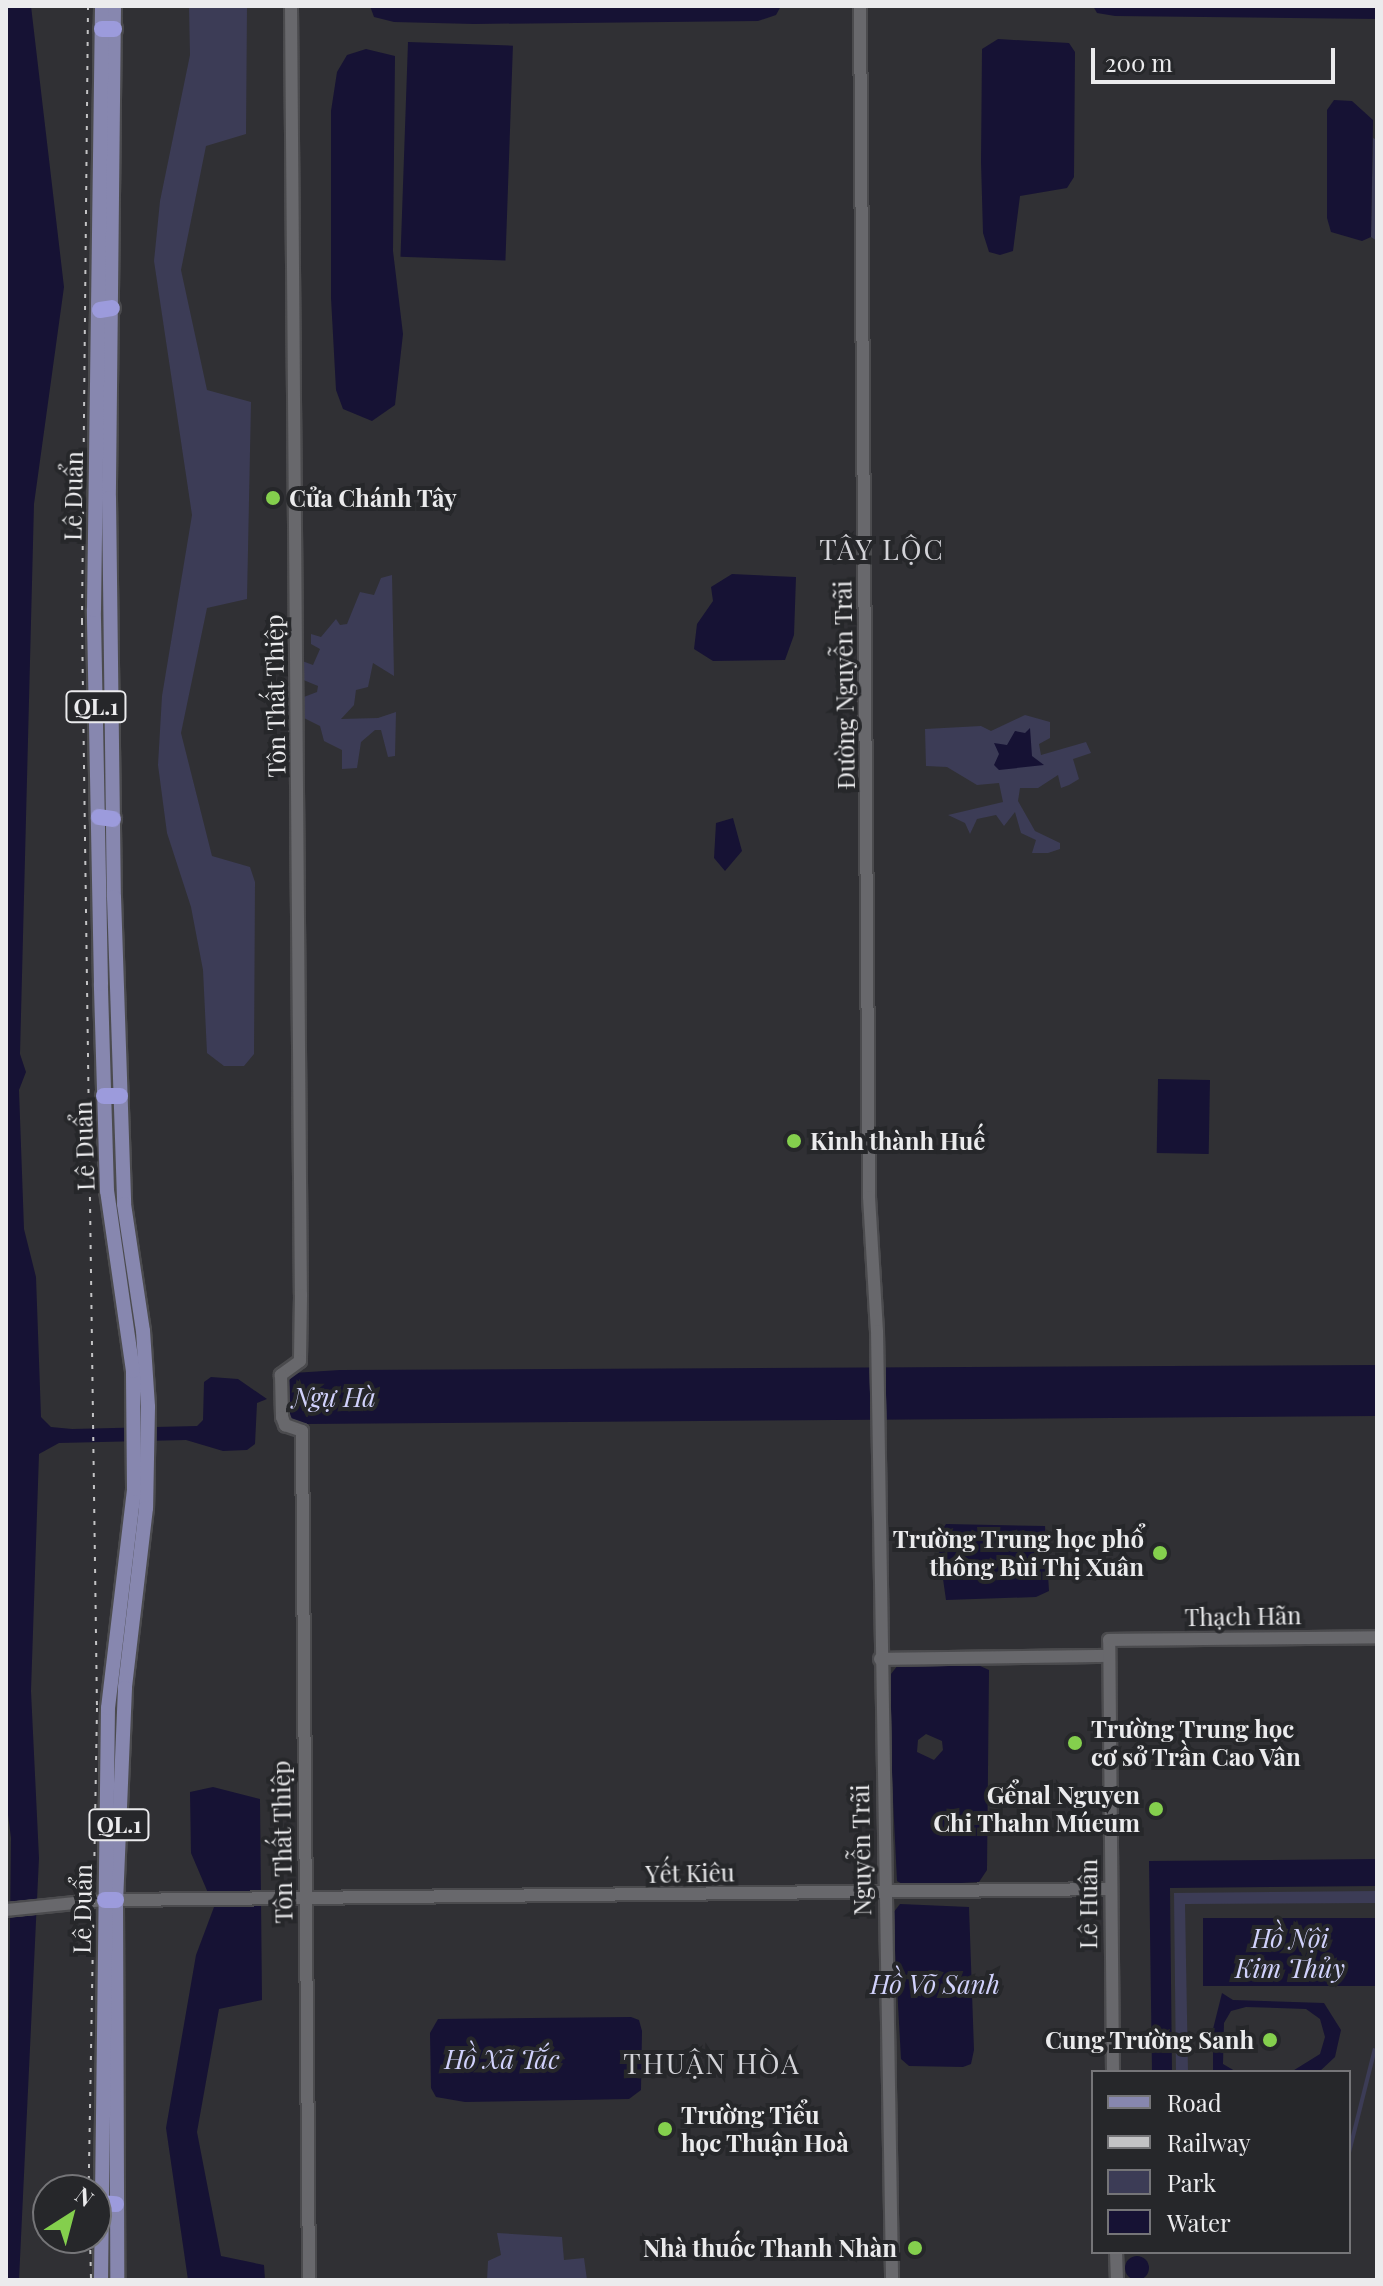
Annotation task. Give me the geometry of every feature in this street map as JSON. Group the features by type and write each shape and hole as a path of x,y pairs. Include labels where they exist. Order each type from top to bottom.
{"main road":[{"name":"Lê Duẩn","path":"102,6 108,29"},
{"name":"Lê Duẩn","path":"114,6 108,29 106,309 106,818 112,1096 107,1191 124,1288 132,1406 140,1447"},
{"name":"Lê Duẩn","path":"108,2174 111,1900 118,1688 140,1447 148,1407 143,1331 112,1096"},
{"name":"Lê Duẩn","path":"112,2238 117,2280"},
{"name":"Lê Duẩn","path":"101,2280 103,2254"}],"street":[{"name":"Tôn Thất Thiệp","path":"291,6 301,1295 300,1361 281,1375 282,1417 285,1425 302,1431 309,2280"},
{"name":"Đường Nguyễn Trãi","path":"860,6 860,456 869,664 869,1181 877,1420"},
{"name":"Nguyễn Trãi","path":"877,1420 892,2280"},
{"name":"Thạch Hãn","path":"1109,1640 1377,1637"},
{"name":"Lê Huân","path":"1109,1640 1113,2070"},
{"path":"880,1659 1109,1656"},
{"name":"Yết Kiêu","path":"111,1900 305,1901 1110,1889"},
{"path":"6,1910 46,1909 111,1900"},
{"path":"1116,2254 1117,2280"}],"green space":[{"path":"189,6 247,6 246,134 206,146 181,270 207,390 251,402 247,599 207,608 181,733 212,856 250,867 255,882 254,1054 244,1066 224,1066 207,1053 203,970 191,907 167,833 158,765 162,696 192,515 154,261 160,201 190,55"},
{"path":"1373,138 1377,140 1377,241 1371,237"},
{"path":"392,575 394,676 373,663 368,687 356,690 354,705 341,719 378,718 396,712 395,756 388,757 381,730 375,730 361,742 357,768 342,769 342,750 324,741 320,726 304,718 296,720 294,729 288,723 298,716 288,703 317,692 318,686 301,679 294,658 313,665 320,649 311,644 311,634 321,637 336,619 340,625 347,624 360,592 374,595 381,578"},
{"path":"1025,715 1050,722 1050,738 1039,744 1041,755 1086,742 1091,753 1073,759 1079,779 1069,785 1061,788 1058,775 1038,788 1020,788 1018,801 1035,831 1060,843 1060,849 1048,853 1032,853 1036,840 1021,833 1015,812 1004,826 996,815 977,819 970,834 965,823 948,815 1003,802 999,783 977,785 947,767 926,766 925,729 981,726 991,731"},
{"path":"1377,1891 1377,1903 1185,1904 1188,2070 1176,2070 1174,1893"},
{"path":"1373,2048 1377,2049 1351,2153 1351,2136"},
{"path":"497,2233 562,2237 564,2260 584,2258 587,2280 487,2280 488,2261 501,2255"}],"water":[{"path":"6,6 31,6 64,287 34,504 20,1054 26,1072 19,1090 24,1229 36,1277 41,1417 51,1427 72,1429 197,1426 203,1420 204,1382 211,1377 238,1379 267,1399 257,1403 255,1444 247,1450 223,1451 186,1440 59,1443 39,1454 31,1691 39,1858 19,2280 6,2280 11,1838 6,1799"},
{"path":"370,6 781,6 776,15 758,21 474,24 394,22 374,17"},
{"path":"1093,6 1377,6 1377,19 1115,16 1097,13"},
{"path":"998,39 1069,43 1075,52 1074,177 1067,188 1020,196 1013,251 1000,255 989,252 983,233 981,162 982,49"},
{"path":"408,42 513,46 505,261 400,257"},
{"path":"366,49 395,56 393,251 403,334 395,405 372,421 343,409 336,390 331,298 331,111 337,72 347,55"},
{"path":"1334,100 1352,101 1373,120 1371,237 1362,241 1331,232 1327,218 1327,110"},
{"path":"732,574 796,577 794,635 785,660 713,661 694,649 697,624 713,601 711,587"},
{"path":"1030,728 1032,756 1044,765 999,770 994,765 999,754 994,743 1007,745 1015,731 1025,733"},
{"path":"733,818 742,851 725,871 714,858 716,823"},
{"path":"1158,1079 1210,1080 1209,1154 1157,1153"},
{"name":"Ngự Hà","path":"1377,1365 1377,1416 306,1424 289,1422 285,1389 293,1373 340,1370"},
{"path":"946,1524 1045,1526 1049,1591 1036,1597 946,1600 937,1537"},
{"path":"898,1665 978,1665 989,1670 987,1870 979,1882 906,1886 897,1881 888,1698 891,1674","holes":["926,1734 942,1741 943,1750 934,1760 917,1752 918,1740"]},
{"path":"213,1787 260,1799 262,2000 219,2009 197,2132 221,2256 264,2265 265,2280 188,2280 166,2128 196,1955 214,1907 191,1853 190,1792"},
{"path":"1377,1859 1377,1886 1170,1888 1172,2070 1152,2070 1149,1861"},
{"name":"Hồ Võ Sanh","path":"900,1904 969,1907 974,2050 971,2064 963,2067 909,2066 901,2059 893,1913"},
{"name":"Hồ Nội Kim Thủy","path":"1203,1918 1377,1918 1377,1986 1203,1986"},
{"path":"1222,1993 1233,2000 1324,2003 1341,2030 1335,2057 1321,2070 1294,2070 1320,2054 1325,2037 1320,2019 1306,2009 1246,2007 1231,2011 1224,2023 1223,2064 1233,2070 1213,2070 1213,2029"},
{"name":"Hồ Xã Tắc","path":"631,2017 639,2020 642,2031 641,2090 629,2099 465,2102 436,2097 431,2088 430,2033 438,2019"},
{"path":"1137,2256 1148,2263 1149,2268 1142,2279 1137,2280 1126,2273 1125,2268 1132,2257"}],"railway":[{"path":"88,6 82,621 97,1708 89,2174"},
{"path":"90,2254 91,2280"}],"place":[{"name":"Cửa Chánh Tây","path":"273,498"},
{"name":"Kinh thành Huế","path":"794,1141"},
{"name":"Trường Trung học phổ thông Bùi Thị Xuân","path":"1160,1553"},
{"name":"Trường Trung học cơ sở Trần Cao Vân","path":"1075,1743"},
{"name":"Gểnal Nguyen Chi Thahn Múeum","path":"1156,1809"},
{"name":"Cung Trường Sanh","path":"1270,2040"},
{"name":"Trường Tiểu học Thuận Hoà","path":"665,2129"},
{"name":"Nhà thuốc Thanh Nhàn","path":"915,2248"}],"district":[{"name":"TÂY LỘC","path":"882,549"},
{"name":"THUẬN HÒA","path":"712,2063"}]}
